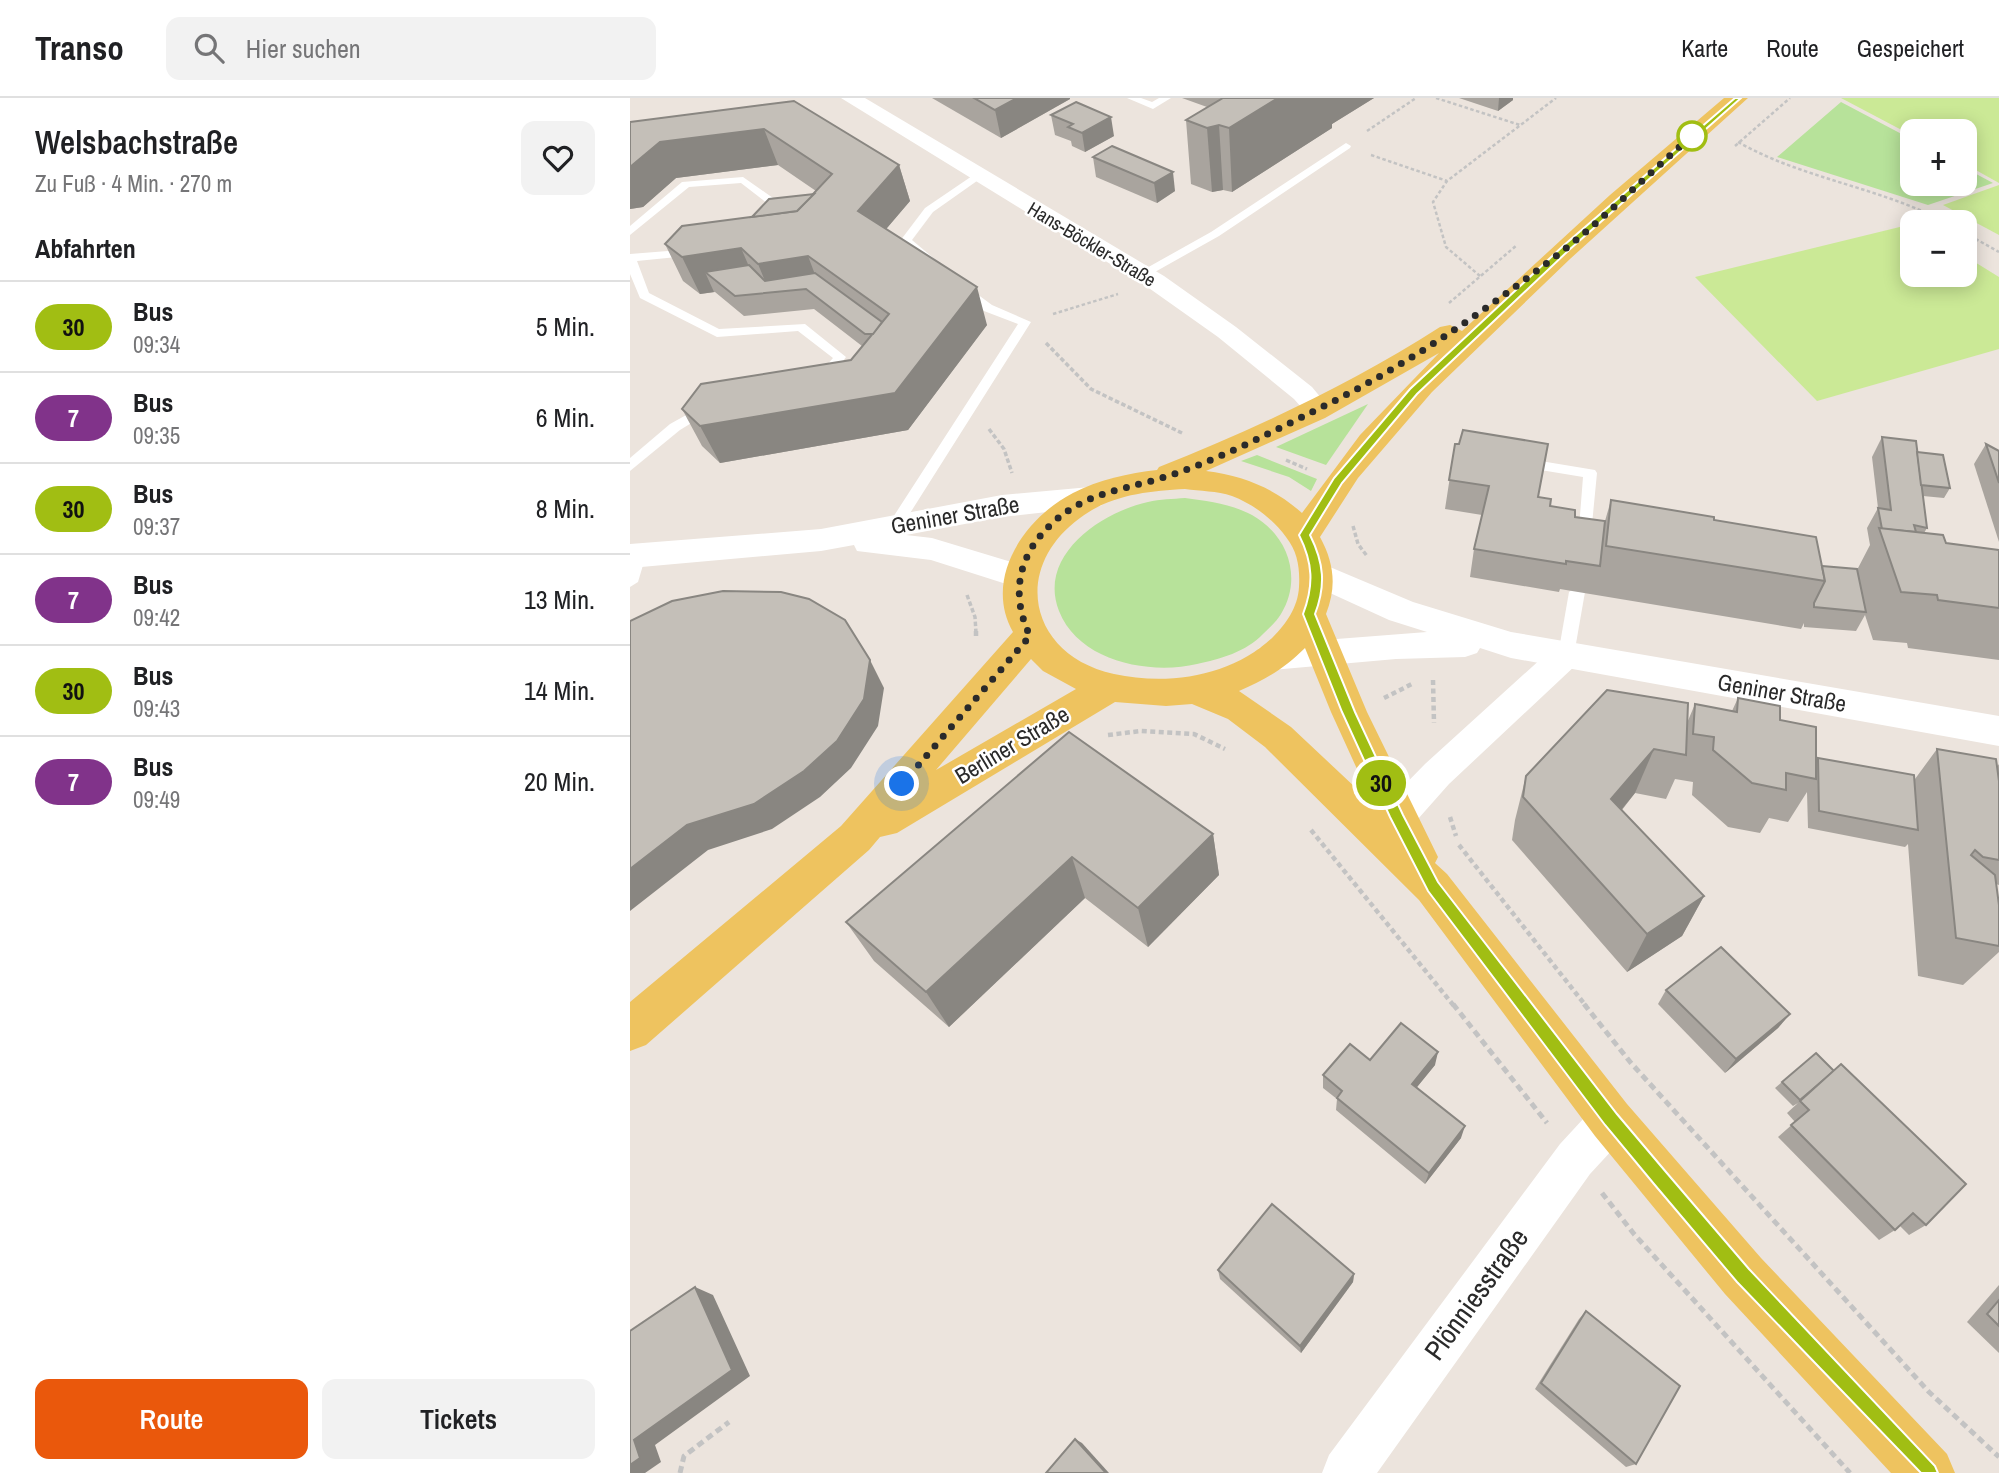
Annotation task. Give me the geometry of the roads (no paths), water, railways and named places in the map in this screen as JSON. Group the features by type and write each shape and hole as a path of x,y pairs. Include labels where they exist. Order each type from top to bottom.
{"main road":[{"path":"1305,535 1338,481 1414,392 1566,248 1737,98"},
{"path":"1155,480 1318,410 1418,355 1566,248"},
{"path":"1185,479 1215,482 1243,489 1268,501 1289,516 1305,535 1314,554 1318,574 1317,594 1309,614 1294,637 1272,657 1222,683 1165,693 1110,687 1068,670 1050,658 1030,636 1021,617 1017,597 1019,576 1033,545 1057,519 1090,498 1122,486 1155,480 1185,479"},
{"path":"1309,614 1349,712 1397,817 1433,887"},
{"name":"Berliner Straße","path":"855,838 1030,636"},
{"name":"Berliner Straße","path":"855,838 1110,687"},
{"path":"1193,690 1216,696 1241,709 1278,737 1433,887 1611,1119 1743,1276 1928,1473"},
{"path":"630,1030 855,838"}],"street":[{"name":"Hans-Böckler-Straße","path":"851,98 1149,278 1227,332 1303,393 1318,410"},
{"name":"Geniner Straße","path":"633,564 821,540 1002,506 1090,498"},
{"name":"Geniner Straße","path":"821,540 932,549 1019,576"},
{"name":"Geniner Straße","path":"1318,574 1412,615 1511,645 1999,732"},
{"name":"Geniner Straße","path":"1272,657 1432,644 1511,645"},
{"path":"1397,817 1456,755 1566,654"},
{"name":"Plönniesstraße","path":"1347,1473 1575,1159 1611,1119"}],"lane":[{"path":"1132,98 1153,106 1166,98"},
{"path":"1149,278 1346,146"},
{"path":"895,525 1025,322 988,308 906,241 929,210 979,176"},
{"path":"630,232 687,184 743,180 779,207 761,222"},
{"path":"711,252 630,259 645,295 717,333 801,327 840,357 819,382 806,385"},
{"path":"630,466 675,427 710,406 724,403"},
{"path":"1504,461 1590,473 1584,548"},
{"path":"1566,654 1577,592"}]}
